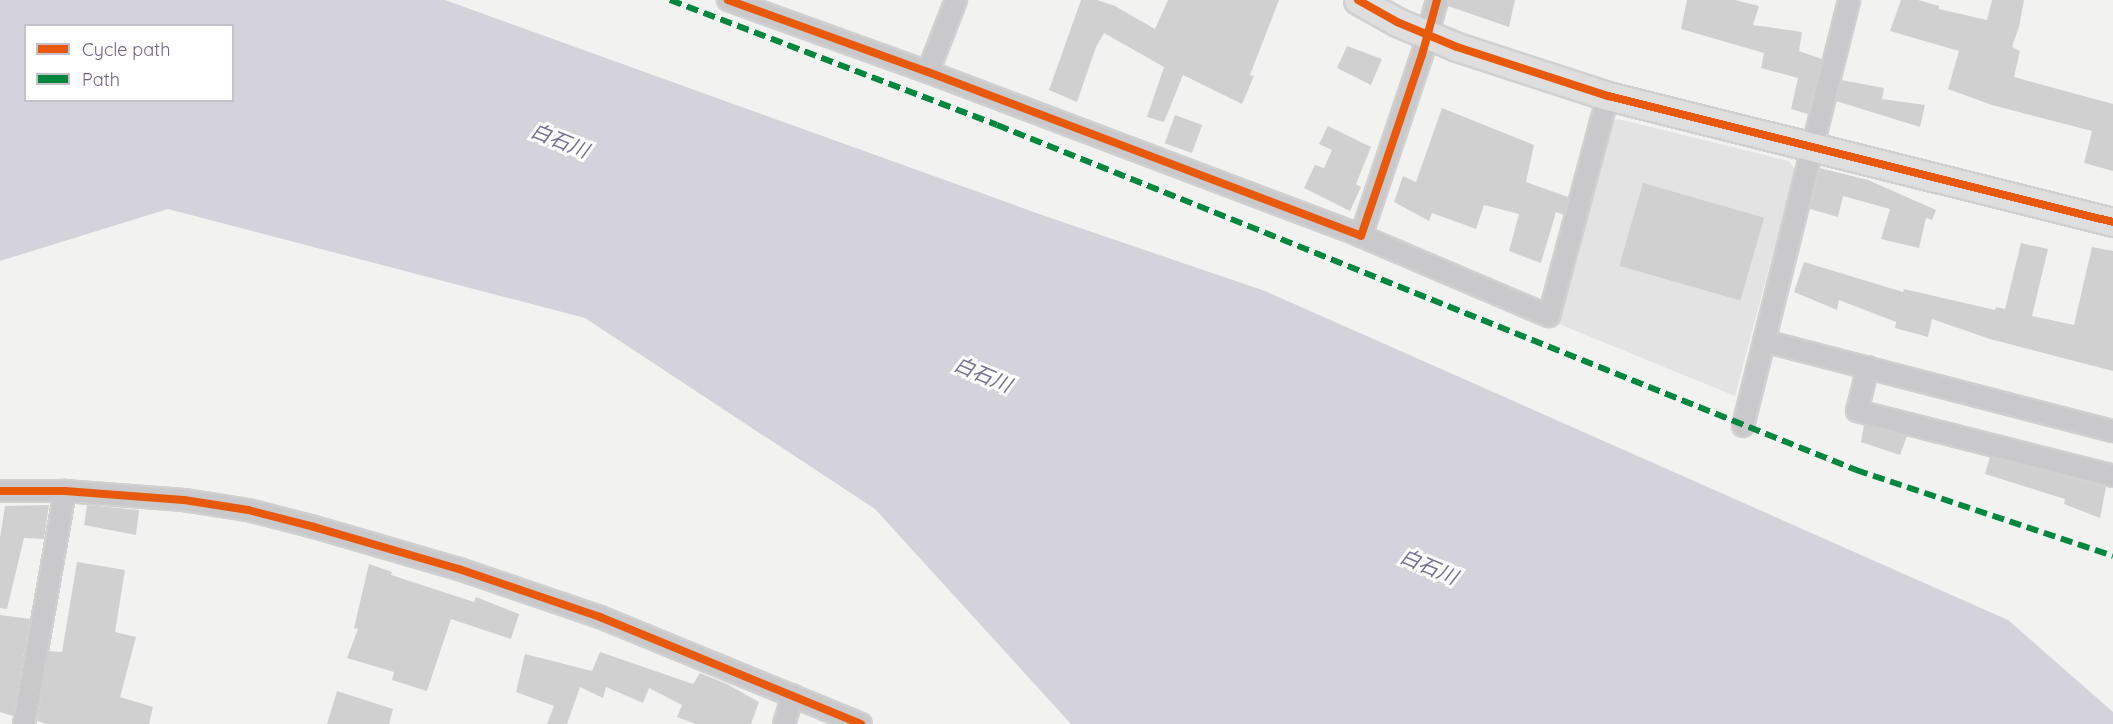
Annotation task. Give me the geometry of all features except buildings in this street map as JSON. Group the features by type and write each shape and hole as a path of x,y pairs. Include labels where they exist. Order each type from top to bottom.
{"street":[{"path":"728,0 750,4 1361,236 1549,316 1608,96"},
{"path":"928,72 956,0"},
{"path":"1358,0 1428,36 1493,60 1608,96 2113,222"},
{"path":"1361,236 1428,36 1437,0"},
{"path":"1743,426 1850,0"},
{"path":"1764,341 2113,431"},
{"path":"1868,368 1857,411 2113,476"},
{"path":"0,491 65,491 184,500 248,510 314,527 459,569 600,617 861,724"},
{"path":"24,724 65,491"},
{"path":"784,724 793,695"}],"shaded area":[{"path":"1618,119 1789,161 1795,170 1735,396 1559,324 1608,123"}],"water":[{"name":"白石川","path":"0,0 445,0 1042,215 1265,291 2008,620 2113,712 2113,724 1071,724 875,509 585,318 168,209 0,261"}],"marked path":[{"path":"670,0 997,125 1856,470 2113,556"}],"cycle path":[{"path":"728,0 928,72 1361,236 1422,55 1437,0"},
{"path":"1358,0 1397,22 1457,47 1608,96 2113,222"},
{"path":"0,491 65,491 184,500 248,510 314,527 459,569 600,617 861,724"}]}
